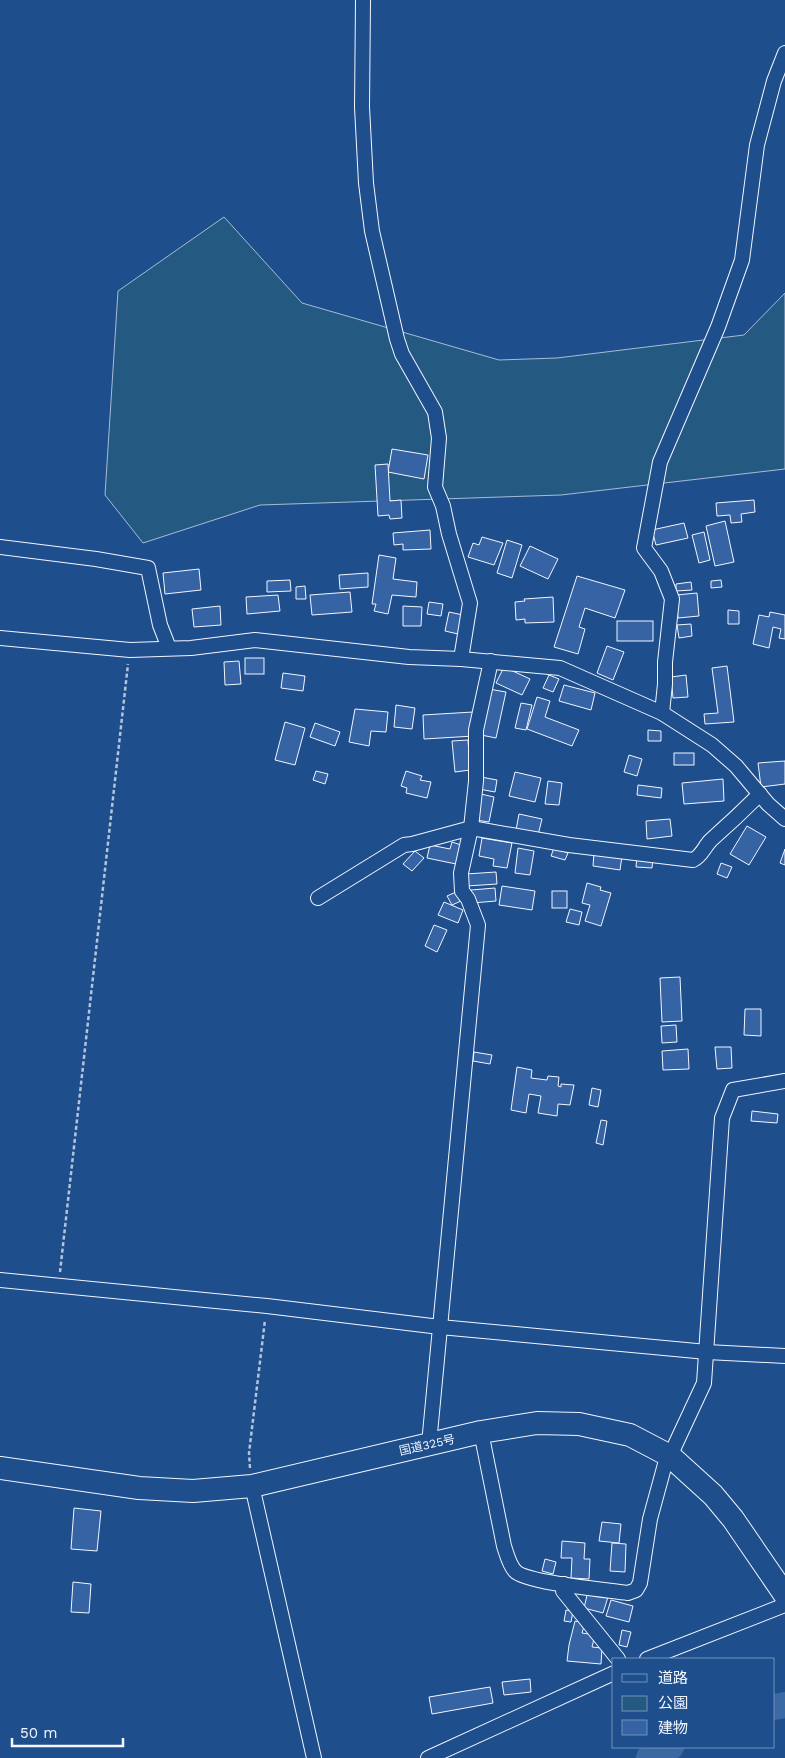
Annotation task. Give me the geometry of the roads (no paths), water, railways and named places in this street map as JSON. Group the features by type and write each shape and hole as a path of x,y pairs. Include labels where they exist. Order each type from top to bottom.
{"highway":[{"name":"国道325号","path":"0,1468 138,1488 193,1491 252,1486 482,1432 538,1423 579,1424 630,1435 670,1456 718,1501 733,1519 785,1594"}],"street":[{"path":"363,0 362,107 366,183 372,231 402,354 435,412 439,438 435,487 444,506 449,534 470,603 462,659"},
{"path":"662,713 672,599 661,571 644,548 652,501 660,462 718,327 742,260 757,144 774,80 785,54"},
{"path":"0,547 96,559 148,568 160,625 169,648"},
{"path":"0,638 130,650 191,648 255,640 400,656 491,661 560,668 662,713 712,745 736,766 785,819"},
{"path":"429,1444 478,925 468,899 462,891 461,873 471,828 476,781 476,730 491,661"},
{"path":"318,898 404,845 471,828 560,844 693,860 699,857 710,841 722,832 760,794"},
{"path":"482,1432 509,1561 516,1572 522,1576 564,1584 628,1593 636,1590 640,1583 650,1519 665,1464 704,1384 722,1118 733,1090 785,1081"},
{"path":"0,1280 267,1306 440,1327 707,1352 785,1356"},
{"path":"252,1486 314,1758"},
{"path":"564,1584 563,1591 617,1658"},
{"path":"650,1658 785,1605"},
{"path":"428,1758 612,1674"}],"waterway":[{"path":"775,1707 785,1705"},
{"path":"649,1758 669,1748"}]}
